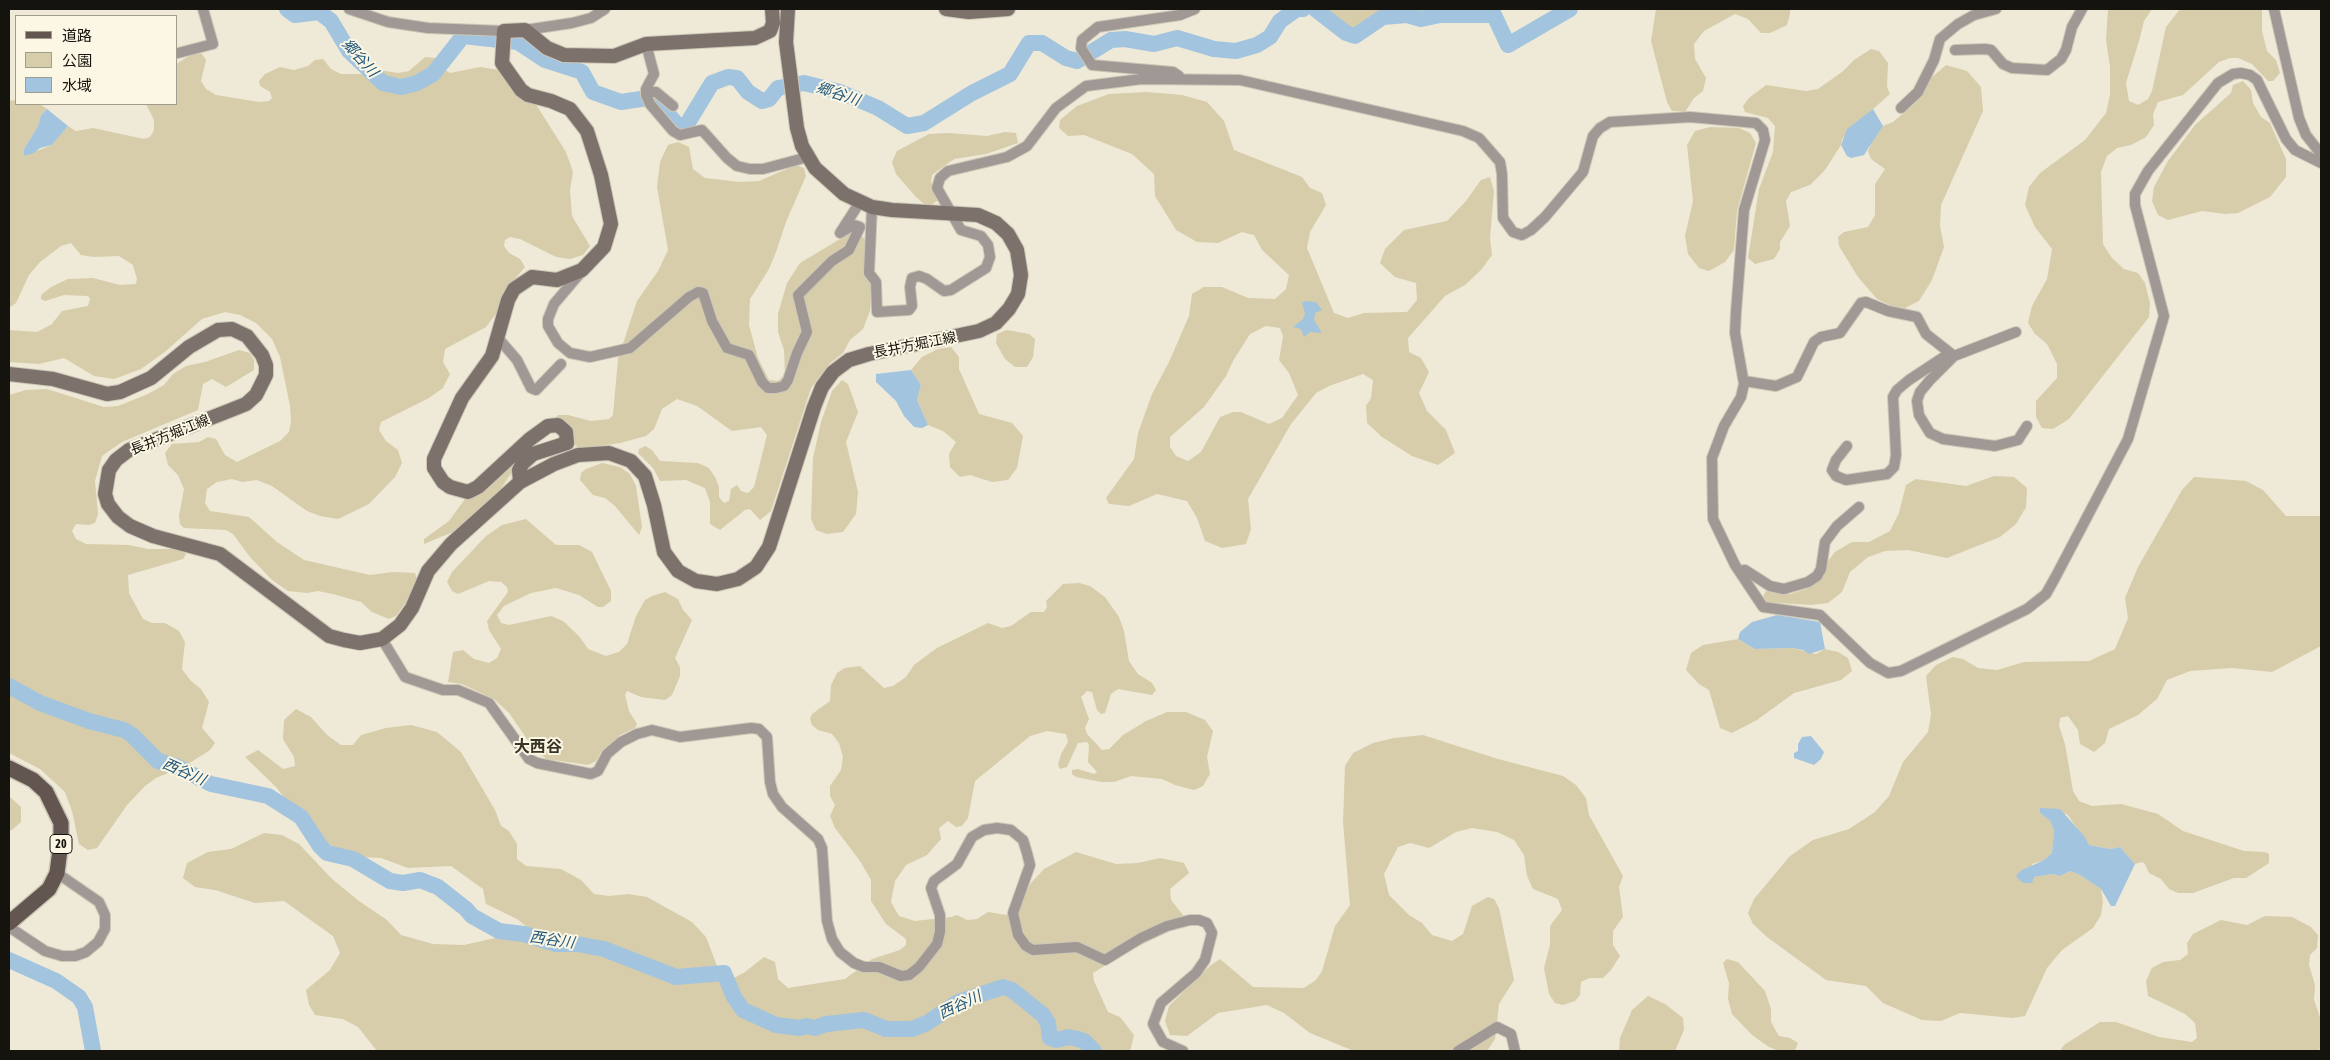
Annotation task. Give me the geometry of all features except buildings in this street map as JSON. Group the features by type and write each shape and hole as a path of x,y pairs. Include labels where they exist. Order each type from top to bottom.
{"main road":[{"path":"578,455 567,443 566,432 558,425 548,426 530,439 478,487 468,492 450,488 438,476 434,468 434,459 462,398 492,356 508,300 514,289 532,277 557,280 582,270 604,247 611,224 601,175 587,131 570,109 552,101 528,95 521,90 502,63 504,33 526,30 548,48 564,55 614,56 646,44 695,39 718,41 755,38 770,31 773,24 772,9"},
{"name":"長井方堀江線","path":"9,374 53,379 92,392 114,393 152,378 188,347 218,330 232,329 247,336 262,355 266,365 266,375 256,395 238,407 129,450 116,460 109,470 105,494 108,504 118,517 130,526 153,536 220,554 329,636 360,643 382,639 400,626 412,608 428,570 451,544 520,482 554,464 578,455 609,453 630,460 645,476 654,505 664,552 678,571 696,581 717,584 738,579 756,566 769,547 814,407 822,387 833,372 849,360 869,354 979,331 996,323 1009,309 1018,294 1021,275 1017,250 1008,234 996,223 978,215 892,210 866,205 832,186 808,157 797,128 786,42 788,9"},
{"path":"946,9 969,12 1008,9"},
{"path":"520,482 519,470 523,463 533,454 567,443"},
{"name":"20","path":"9,768 34,780 46,792 61,823 61,856 57,873 49,889 9,923"}],"street":[{"path":"178,52 213,44 203,9"},
{"path":"350,9 388,22 428,28 504,33"},
{"path":"526,30 572,23 590,18 605,9"},
{"path":"1185,79 1173,72 1092,65 1081,48 1082,40 1098,27 1180,15 1195,9"},
{"path":"1901,108 1918,92 1934,60 1940,39 1958,24 1974,15 1996,9"},
{"path":"1955,50 1991,50 2003,64 2012,68 2047,70 2061,59 2066,50 2072,27 2082,9"},
{"path":"2274,9 2299,118 2306,135 2321,154"},
{"path":"646,44 654,74 648,83 646,92 650,104 673,131 680,135 702,130 727,158 737,166 764,169 808,157"},
{"path":"866,205 869,272 876,282 877,312 909,310 912,306 912,278 918,276 927,279 944,291 951,290 986,268 990,257 988,245 981,236 961,230 937,188 940,178 948,171 1007,156 1027,146 1056,108 1086,86 1142,78 1248,82 1463,131 1479,138 1500,162 1503,218 1507,227 1513,232 1522,234 1531,230 1545,217 1583,172 1593,136 1600,128 1610,122 1690,117 1756,123 1763,130 1765,140 1744,210 1735,333 1744,381 1742,397 1724,426 1712,458 1713,519 1739,571 1763,607 1820,615 1870,663 1888,673 1900,671 2039,601 2056,576 2128,439 2164,316 2135,205 2138,186 2218,83 2232,74 2250,75 2257,80 2286,139 2295,150 2321,163"},
{"path":"646,92 656,92 673,106"},
{"path":"582,270 554,304 548,318 548,326 558,343 570,353 590,357 630,348 689,297 698,292 703,294 712,321 727,348 749,355 762,382 768,388 776,388 784,386 788,380 796,353 807,332 798,295 832,261 849,250 860,227 854,225 840,233 866,205"},
{"path":"1744,381 1776,386 1797,377 1814,342 1821,337 1840,333 1846,328 1861,303 1866,302 1888,311 1917,317 1926,334 1952,355"},
{"path":"1847,446 1836,460 1832,470 1836,476 1846,480 1887,474 1894,467 1896,454 1893,397 1897,390 1909,380 1952,355 2016,332"},
{"path":"498,338 517,360 531,388 536,390 561,364"},
{"path":"1952,355 1920,392 1917,401 1919,415 1930,433 1943,439 1995,446 2018,440 2027,426"},
{"path":"1739,571 1745,570 1770,586 1784,589 1808,582 1821,570 1825,542 1837,526 1859,507"},
{"path":"382,639 405,677 443,690 458,690 489,703 529,759 537,763 591,774 598,771 608,754 621,742 637,734 652,730 680,737 751,728 760,729 767,737 769,775 773,794 782,807 818,839 822,848 827,920 832,939 840,952 854,963 864,967 879,967 901,976 909,975 919,968 937,944 940,932 940,915 932,888 934,880 957,864 972,838 984,830 997,828 1012,830 1022,840 1028,853 1030,865 1013,913 1018,935 1026,946 1034,950 1077,947 1106,960 1141,938 1168,926 1190,920 1200,920 1207,923 1212,933 1205,960 1196,973 1161,1003 1153,1024 1163,1042 1183,1051"},
{"path":"9,927 45,951 62,956 75,956 86,952 98,942 105,929 105,915 99,902 57,873"},
{"path":"1458,1051 1497,1027 1511,1034 1515,1051"}],"green space":[{"path":"1318,9 1496,9 1489,12 1440,14 1421,17 1407,14 1382,15 1355,34 1347,31"},
{"path":"1656,9 1790,9 1790,14 1787,25 1770,33 1761,33 1748,19 1735,14 1704,31 1694,44 1695,59 1706,78 1703,91 1694,98 1685,112 1672,111 1667,102 1651,41"},
{"path":"2108,9 2152,9 2144,21 2126,83 2129,101 2138,105 2148,99 2152,91 2166,27 2180,9 2262,9 2262,31 2267,51 2276,60 2280,73 2273,81 2268,81 2252,64 2238,58 2230,58 2219,62 2183,95 2158,102 2153,114 2154,125 2146,137 2131,145 2117,148 2107,156 2101,172 2103,244 2112,258 2124,269 2138,273 2145,283 2150,303 2149,317 2069,419 2053,429 2042,428 2036,417 2036,401 2057,378 2057,364 2047,344 2035,334 2028,323 2032,306 2047,279 2052,249 2035,227 2025,205 2029,187 2040,173 2085,140 2106,113 2110,95 2110,67 2106,40"},
{"path":"1871,49 1879,51 1888,63 1887,87 1890,94 1856,122 1842,139 1841,145 1825,170 1810,185 1791,192 1786,201 1790,226 1780,242 1780,249 1774,259 1755,264 1748,258 1759,189 1773,152 1775,126 1768,118 1745,112 1743,106 1749,98 1766,85 1806,91 1818,89"},
{"path":"194,53 202,54 206,60 201,81 206,89 216,95 259,102 269,101 272,98 270,92 260,86 259,81 265,74 280,67 294,70 308,66 315,60 323,59 331,69 341,74 364,74 379,70 398,73 409,71 425,57 436,58 445,70 450,73 480,67 499,70 525,87 566,152 573,172 570,190 572,216 590,246 583,255 570,259 556,257 520,239 510,237 505,240 504,246 509,253 520,259 525,267 510,285 499,310 486,327 445,349 443,362 450,374 443,388 429,398 381,422 379,430 386,441 398,450 402,463 395,477 369,504 338,519 320,516 307,511 272,486 257,480 242,482 232,479 217,482 207,489 205,503 210,511 249,517 277,542 304,560 370,575 393,572 415,573 417,580 407,601 396,616 389,619 372,612 361,602 333,594 318,591 307,593 288,591 272,580 250,557 233,534 226,530 184,528 180,524 179,516 184,489 178,475 168,465 165,453 172,444 199,442 208,437 216,439 225,455 237,462 280,441 289,432 291,421 290,406 280,357 272,339 256,323 240,315 225,312 202,319 166,351 141,369 114,379 94,376 64,358 39,364 9,362 9,330 37,332 52,324 62,311 88,306 90,299 88,296 64,295 45,301 41,299 41,295 51,287 68,279 93,278 120,285 136,284 137,279 133,265 119,256 93,257 81,255 71,243 61,246 40,262 29,275 16,303 9,308 9,101 15,100 15,105 41,105 47,109 41,115 38,126 24,149 24,156 52,145 68,126 76,131 93,128 144,139 150,137 154,130 154,120 146,105 178,105 178,63"},
{"path":"1946,65 1967,71 1981,87 1983,111 1941,205 1940,226 1944,247 1932,280 1919,301 1905,308 1894,307 1877,299 1858,277 1839,246 1838,237 1844,232 1868,227 1875,215 1875,184 1885,169 1871,159 1868,151 1874,139 1883,126 1893,122 1916,102 1931,78"},
{"path":"2243,81 2251,90 2253,103 2261,117 2270,123 2286,159 2286,177 2270,197 2238,213 2225,214 2202,211 2168,220 2158,215 2152,201 2154,187 2168,161 2195,125 2231,93 2233,85"},
{"path":"1147,92 1182,95 1207,102 1224,121 1234,150 1302,177 1310,188 1322,193 1326,205 1310,232 1307,248 1334,313 1348,318 1364,313 1407,312 1417,300 1416,283 1395,277 1380,263 1385,249 1404,230 1447,221 1466,201 1481,180 1490,177 1494,191 1490,238 1492,255 1481,270 1465,285 1445,296 1408,338 1409,352 1421,358 1429,372 1419,393 1427,411 1446,430 1455,453 1438,465 1412,456 1382,437 1367,423 1366,406 1371,398 1373,380 1363,374 1329,386 1316,393 1291,424 1248,499 1251,529 1246,544 1222,548 1205,541 1197,518 1187,501 1157,494 1129,506 1109,504 1106,498 1134,459 1138,433 1152,394 1169,362 1189,316 1192,294 1204,287 1222,287 1248,298 1275,299 1286,289 1289,275 1262,250 1254,235 1242,232 1218,243 1197,242 1176,230 1155,196 1154,174 1132,154 1084,135 1068,136 1059,128 1060,120 1077,106 1109,94","holes":["1266,326 1280,328 1283,336 1279,360 1289,373 1298,395 1282,418 1269,424 1241,412 1233,412 1220,417 1201,452 1188,461 1176,456 1170,447 1170,437 1204,407 1226,376 1250,334"]},
{"path":"1710,127 1739,128 1750,133 1756,143 1737,211 1734,250 1725,262 1709,271 1699,268 1688,254 1685,236 1693,201 1687,145 1695,131"},
{"path":"1005,132 1016,133 1018,143 986,154 954,159 932,175 931,182 938,200 930,206 916,197 896,174 892,162 897,151 929,134 948,133 987,136"},
{"path":"678,142 689,147 693,169 705,178 740,182 759,181 796,165 804,168 806,176 786,222 769,269 750,299 749,325 758,358 769,380 778,381 785,374 784,350 778,332 778,314 787,283 800,263 855,230 865,239 865,271 872,283 870,311 863,329 850,340 843,353 830,363 811,388 771,511 760,520 750,509 745,510 720,530 710,524 710,502 705,488 686,480 660,481 653,468 638,453 639,449 645,446 652,450 660,461 698,463 709,468 719,487 719,497 724,503 729,501 731,489 737,485 741,491 748,493 754,487 767,435 761,427 732,431 697,406 677,399 662,409 654,429 646,436 620,443 580,449 571,442 554,419 558,415 568,415 591,421 609,419 613,415 618,359 637,301 658,271 668,250 657,187 660,162 668,145"},
{"path":"1007,330 1029,334 1035,339 1033,357 1027,367 1015,367 1005,359 996,343 997,334"},
{"path":"951,347 959,357 959,369 979,414 1012,423 1023,436 1017,468 1008,480 992,482 970,475 960,477 950,467 949,454 956,442 943,431 928,425 917,400 921,385 911,370 922,357 938,349"},
{"path":"239,350 250,353 254,360 254,370 226,387 212,379 203,384 198,410 122,442 102,456 95,481 98,514 95,523 89,525 76,524 72,531 76,539 86,544 129,545 148,549 179,549 186,554 183,559 128,575 129,593 143,619 152,623 165,623 179,631 185,642 182,669 191,681 201,689 209,702 202,728 215,743 210,750 185,766 156,778 145,786 127,805 97,848 88,850 79,844 72,811 65,792 40,769 9,753 9,395 26,390 47,389 104,407 118,406 148,394 164,385 173,374 186,366 205,362"},
{"path":"842,380 848,384 858,412 846,442 858,492 856,514 843,532 827,534 816,530 811,519 813,458 821,422 832,391"},
{"path":"531,447 531,451 514,469 498,493 453,532 424,544 424,539 449,521 465,499 480,490 527,448"},
{"path":"602,463 620,467 630,474 636,486 642,527 639,535 615,506 605,498 593,495 580,480 581,473 586,469"},
{"path":"1994,476 2014,477 2027,488 2026,507 2016,524 2000,537 1947,558 1908,550 1885,551 1868,557 1850,572 1842,592 1828,603 1811,605 1765,602 1763,596 1766,591 1791,594 1811,587 1822,576 1824,566 1835,552 1852,542 1869,542 1890,531 1899,513 1906,485 1916,479 1966,486"},
{"path":"2194,477 2246,481 2263,490 2286,516 2321,516 2321,646 2272,672 2232,668 2190,671 2167,680 2157,699 2138,715 2109,729 2105,743 2094,752 2080,744 2078,730 2068,716 2060,718 2059,726 2065,744 2073,791 2079,801 2092,806 2121,804 2158,814 2183,831 2244,851 2265,852 2269,854 2269,863 2246,878 2234,878 2193,893 2178,893 2169,889 2161,879 2149,873 2145,864 2142,862 2135,864 2120,847 2110,849 2089,845 2067,814 2040,813 2050,821 2054,830 2052,853 2044,860 2032,864 2034,877 2053,874 2060,876 2070,871 2080,875 2101,889 2103,902 2101,915 2093,928 2062,950 2047,968 2025,1016 2013,1018 1960,1013 1941,1021 1922,1020 1883,1003 1866,986 1826,980 1767,937 1753,924 1748,913 1754,899 1790,856 1813,840 1849,829 1875,812 1889,796 1903,762 1928,732 1931,714 1926,676 1936,665 1953,657 1963,659 1978,668 1997,670 2024,662 2089,661 2115,649 2128,618 2125,598 2138,567 2182,490"},
{"path":"526,519 556,545 579,545 592,552 611,591 611,601 603,607 598,607 579,595 556,588 531,593 504,606 497,615 501,623 509,625 551,616 563,621 579,636 588,649 606,656 619,652 627,644 636,616 645,600 652,596 665,592 678,599 683,610 692,620 675,658 680,667 680,676 672,695 665,700 641,697 627,691 625,695 629,711 637,724 635,728 620,735 601,752 596,761 588,765 547,759 534,749 509,713 494,699 462,684 448,682 453,652 463,650 474,659 489,663 497,658 501,649 489,630 487,621 508,592 507,587 501,582 489,581 458,594 452,591 447,582 452,572 486,536 502,525"},
{"path":"1079,583 1090,586 1105,597 1119,617 1124,631 1129,661 1138,674 1152,683 1156,690 1152,695 1118,689 1111,694 1105,713 1101,714 1097,710 1092,692 1087,691 1081,697 1089,719 1085,728 1087,734 1102,750 1109,749 1123,735 1146,721 1167,712 1186,712 1205,720 1213,731 1207,757 1210,774 1203,786 1194,790 1162,779 1131,776 1114,782 1101,782 1076,777 1072,774 1072,770 1078,769 1094,774 1097,772 1088,762 1089,745 1087,742 1078,743 1067,767 1060,769 1058,765 1061,754 1068,742 1066,734 1047,731 1030,736 975,781 968,818 962,826 956,827 948,821 939,828 941,839 927,855 906,865 895,881 891,902 899,916 915,921 957,915 967,920 977,919 988,912 1006,915 1018,907 1031,883 1044,869 1076,852 1116,864 1138,863 1160,858 1184,863 1189,873 1170,889 1171,900 1183,915 1183,924 1133,949 1093,973 1094,981 1108,1012 1120,1017 1134,1035 1130,1051 377,1051 358,1027 343,1019 315,1015 309,1005 306,990 330,970 340,953 333,936 284,901 255,903 215,890 195,887 183,878 187,863 208,852 231,849 264,833 282,835 299,844 332,879 359,901 387,920 401,935 433,944 464,945 531,930 517,919 486,904 483,889 451,866 408,868 381,858 360,857 338,850 316,835 294,811 277,788 245,757 258,750 283,769 295,766 294,757 283,739 284,720 296,709 311,717 327,735 341,745 353,745 361,735 386,728 411,725 437,732 461,752 495,810 501,826 509,831 517,844 517,859 526,866 561,869 581,880 594,894 609,896 628,894 647,897 692,922 706,937 720,974 732,979 745,972 764,957 775,962 778,979 788,988 845,979 872,959 900,950 906,945 906,939 886,924 871,901 871,880 860,861 835,828 830,816 835,805 830,796 830,786 841,770 843,757 839,743 832,734 818,730 812,725 810,719 812,714 830,701 831,685 837,673 845,668 860,666 884,688 893,686 906,677 914,665 937,648 988,623 1002,628 1011,626 1031,612 1044,612 1047,607 1046,601 1063,584"},
{"path":"1738,639 1755,649 1792,648 1816,654 1825,649 1838,652 1848,658 1852,671 1841,680 1794,693 1757,720 1732,733 1720,728 1709,690 1699,684 1686,670 1691,653 1703,645"},
{"path":"1423,735 1498,759 1563,776 1576,785 1586,798 1589,815 1623,876 1619,887 1623,917 1613,931 1613,945 1620,956 1611,970 1603,978 1589,978 1581,982 1580,995 1575,1001 1563,1005 1555,1003 1549,994 1544,968 1550,945 1550,926 1562,910 1558,899 1533,889 1527,876 1524,855 1514,840 1497,832 1472,828 1456,832 1429,848 1410,843 1398,847 1384,874 1389,895 1409,915 1422,923 1432,935 1452,941 1463,934 1472,906 1488,897 1494,899 1499,908 1514,980 1499,1004 1495,1039 1487,1051 1354,1051 1310,1033 1284,1013 1267,1005 1218,1013 1187,1036 1170,1035 1165,1021 1169,1006 1211,965 1220,959 1253,987 1304,988 1316,980 1322,971 1335,926 1350,905 1343,822 1345,766 1353,753 1373,743 1394,738"},
{"path":"9,796 21,807 21,822 12,830 9,830"},
{"path":"2265,916 2292,917 2311,927 2318,935 2317,948 2310,955 2309,965 2315,985 2314,1000 2321,1020 2321,1047 2318,1051 2060,1051 2064,1045 2100,1022 2116,1022 2159,1037 2192,1042 2197,1038 2195,1023 2185,1014 2148,996 2146,981 2152,968 2163,962 2180,960 2188,954 2187,943 2193,934 2221,920 2247,925"},
{"path":"1727,959 1738,962 1765,991 1771,1009 1771,1022 1779,1036 1790,1038 1798,1043 1795,1050 1779,1051 1769,1047 1752,1035 1732,1014 1728,999 1729,983 1723,963"},
{"path":"1648,996 1665,1004 1683,1018 1684,1030 1675,1051 1619,1051 1620,1038 1632,1010"}],"water":[{"path":"47,109 68,126 52,145 40,148 34,153 24,156 24,149 38,126 41,115"},
{"path":"1873,109 1883,126 1864,155 1851,158 1847,156 1841,145 1847,129"},
{"path":"1305,301 1316,302 1322,310 1315,313 1314,320 1322,333 1310,332 1304,337 1301,329 1293,327 1303,319 1305,313 1302,303"},
{"path":"911,370 921,385 917,400 928,425 922,428 914,427 904,416 896,401 876,382 876,374"},
{"path":"1777,615 1820,622 1825,649 1809,654 1803,650 1792,648 1755,649 1738,639 1740,632 1752,622"},
{"path":"1811,736 1824,752 1821,759 1814,765 1794,758 1794,753 1798,751 1798,744 1802,737"},
{"path":"2040,808 2060,809 2084,836 2089,845 2110,849 2120,847 2135,864 2115,906 2111,906 2101,889 2080,875 2070,871 2060,876 2053,874 2034,877 2032,883 2024,883 2019,880 2016,875 2022,870 2044,860 2052,853 2054,830 2050,821 2040,813"}],"waterway":[{"name":"郷谷川","path":"287,9 295,15 319,12 331,21 349,51 383,83 401,87 417,83 433,74 463,36 518,42 545,60 582,72 593,92 621,102 654,97 679,127 687,124 712,83 728,77 737,78 748,92 762,101 769,99 778,88 804,83 840,92 878,108 907,126 924,123 972,93 1010,74 1029,43 1042,43 1066,58 1077,61 1111,40 1125,39 1154,44 1177,38 1214,49 1236,51 1257,45 1270,37 1280,21 1297,9 1303,9"},
{"name":"郷谷川","path":"1315,9 1346,33 1355,36 1383,17 1407,15 1421,19 1440,15 1494,15 1508,45 1570,9"},
{"name":"西谷川","path":"9,686 40,703 89,721 124,730 132,735 158,761 178,767 211,784 268,796 301,817 320,846 327,853 353,859 390,881 403,883 420,880 438,887 472,916 499,931 524,934 556,944 577,944 604,949 676,977 724,973 734,997 743,1010 776,1025 815,1028 826,1024 864,1020 886,1029 912,1029 927,1023 958,1002 1003,987 1012,990 1043,1015 1048,1023 1050,1038 1056,1040 1069,1037 1078,1039 1084,1041 1094,1051"},
{"path":"9,960 56,981 79,997 85,1007 93,1051"}],"district":[{"name":"大西谷","path":"538,747"}]}
